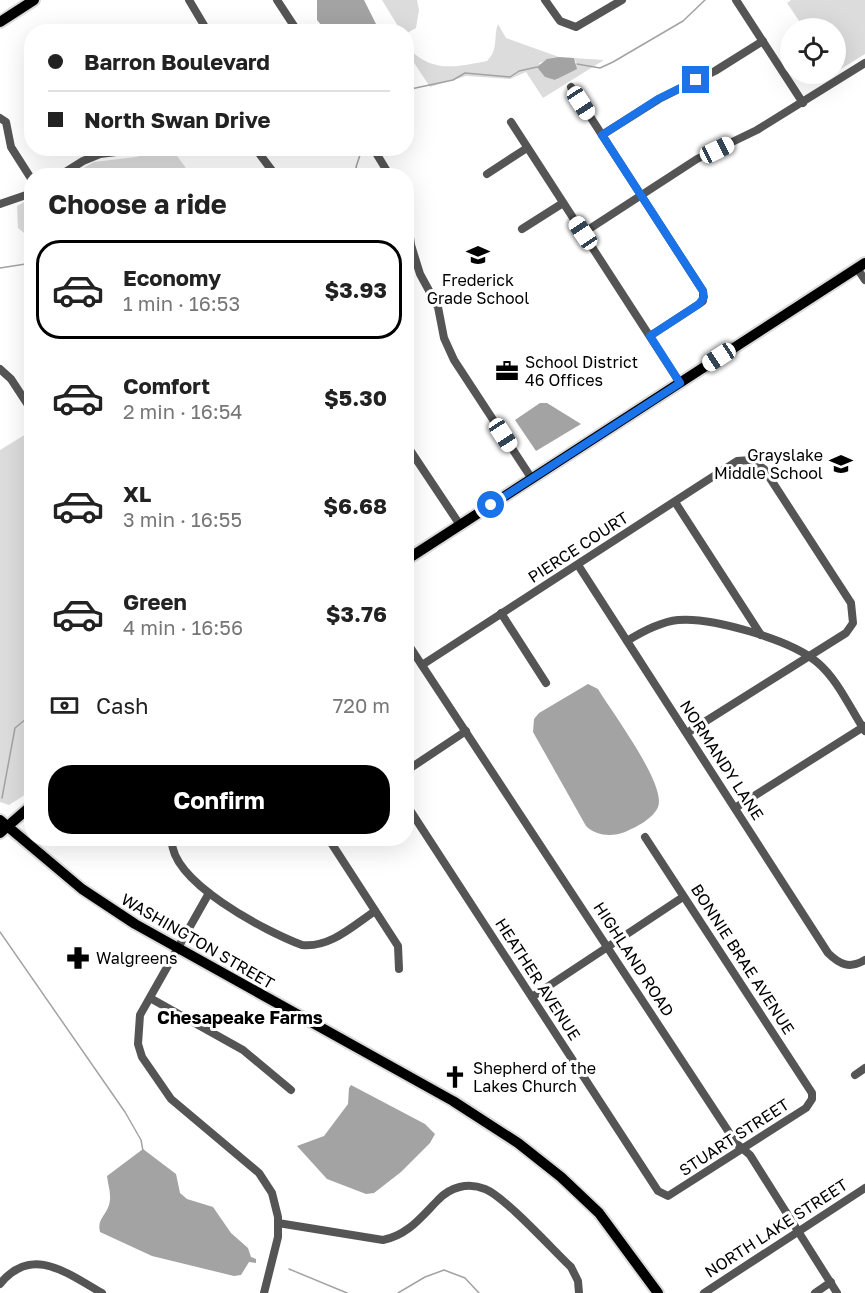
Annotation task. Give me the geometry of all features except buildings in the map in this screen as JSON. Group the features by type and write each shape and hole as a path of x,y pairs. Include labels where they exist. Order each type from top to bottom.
{"main road":[{"path":"0,22 34,0"},
{"path":"414,555 861,265"},
{"path":"2,826 24,811"},
{"name":"WASHINGTON STREET","path":"2,826 24,843"},
{"name":"WASHINGTON STREET","path":"27,846 82,889 135,924 453,1101 519,1143 561,1176 599,1213 658,1293"}],"street":[{"path":"189,0 203,24"},
{"path":"277,0 293,24"},
{"path":"545,0 560,21 576,27 622,0"},
{"path":"736,0 803,103"},
{"path":"602,135 658,99 715,71 763,41"},
{"path":"583,233 697,159 758,130 865,63"},
{"path":"571,87 703,291 704,297 699,304 650,336"},
{"path":"0,118 6,123 11,147 24,168"},
{"path":"511,122 680,383"},
{"path":"487,174 527,148"},
{"path":"71,168 94,156"},
{"path":"0,204 24,196"},
{"path":"522,229 563,202"},
{"path":"414,254 420,274 438,307 446,341 454,360 532,479"},
{"path":"861,265 865,280"},
{"path":"0,369 11,379 24,399"},
{"path":"414,456 460,525"},
{"name":"PIERCE COURT","path":"422,664 737,461 751,460 764,468 854,611 853,623 846,633 807,655"},
{"path":"675,501 761,635"},
{"name":"NORMANDY LANE","path":"578,565 828,953 836,962 846,965 865,960"},
{"path":"501,614 546,683"},
{"path":"627,641 656,626 684,620 707,621 761,635 807,655 818,663 829,675 864,728 735,808"},
{"name":"HIGHLAND ROAD","path":"414,652 736,1143 750,1155 837,1293"},
{"path":"687,733 807,655"},
{"path":"414,766 466,731"},
{"name":"HEATHER AVENUE","path":"414,816 658,1191 668,1196"},
{"name":"BONNIE BRAE AVENUE","path":"645,837 803,1078 812,1093 812,1099"},
{"path":"171,846 179,865 195,884 290,940 309,945 328,942 375,911"},
{"path":"333,846 398,946 399,969"},
{"path":"209,893 150,998 138,1024 138,1044 142,1057 171,1099 259,1173 272,1193 278,1223 278,1237 264,1293"},
{"path":"532,997 683,897"},
{"path":"150,998 243,1050 291,1090"},
{"path":"855,1075 865,1068"},
{"name":"STUART STREET","path":"668,1196 806,1108 812,1099"},
{"path":"278,1223 383,1240 394,1238 411,1228 449,1191 465,1185 478,1187 498,1197 571,1267 578,1281 579,1293"},
{"name":"NORTH LAKE STREET","path":"704,1293 865,1188"},
{"path":"0,1284 17,1269 35,1263 56,1268 102,1293"},
{"path":"815,1293 831,1282"}],"shaded area":[{"path":"317,0 364,0 376,24 320,24 317,20"},
{"path":"382,0 417,0 419,10 416,28 414,29 414,24 397,24"},
{"path":"791,0 865,0 865,54 846,66 846,18 797,18 787,3"},
{"path":"498,24 506,38 559,57 539,63 545,77 556,80 577,64 574,58 604,60 543,98 526,72 510,79 466,76 430,87 414,63 414,53 427,62 445,66 487,61 493,52"},
{"path":"574,58 577,69 555,80 545,77 537,67 547,59"},
{"path":"177,156 186,168 83,168 94,162 136,157"},
{"path":"24,202 24,233 18,228 17,206"},
{"path":"540,403 547,403 581,424 536,451 515,420"},
{"path":"24,435 24,795 9,805 0,802 0,450"},
{"path":"588,684 598,689 636,748 654,782 659,797 656,811 648,819 620,834 599,834 586,826 533,732 534,719 539,713"},
{"path":"351,1085 425,1124 435,1134 430,1143 401,1172 374,1193 366,1194 327,1179 297,1146 324,1136 348,1104"},
{"path":"143,1149 176,1174 180,1193 187,1199 213,1207 231,1233 248,1248 251,1257 256,1259 256,1263 249,1262 241,1275 234,1276 152,1256 100,1232 100,1221 110,1201 107,1176"}],"waterway":[{"path":"577,64 600,68 613,62 683,21 705,0"},
{"path":"414,88 453,80 465,73 510,77 519,71 537,67"},
{"path":"356,168 360,156"},
{"path":"0,268 24,264"},
{"path":"2,798 15,728 24,721"},
{"path":"0,932 125,1112 141,1140 143,1151"},
{"path":"289,1269 347,1293"},
{"path":"398,1293 425,1277 444,1270 465,1278 479,1293"}],"place":[{"name":"Frederick Grade School","path":"478,255"},
{"name":"School District 46 Offices","path":"507,371"},
{"name":"Grayslake Middle School","path":"841,464"},
{"name":"Walgreens","path":"78,958"},
{"name":"Shepherd of the Lakes Church","path":"455,1077"}],"district":[{"name":"Chesapeake Farms","path":"240,1017"}],"route":[{"path":"491,505 680,383 650,336 703,301 703,291 602,135 658,99 696,80"}]}
